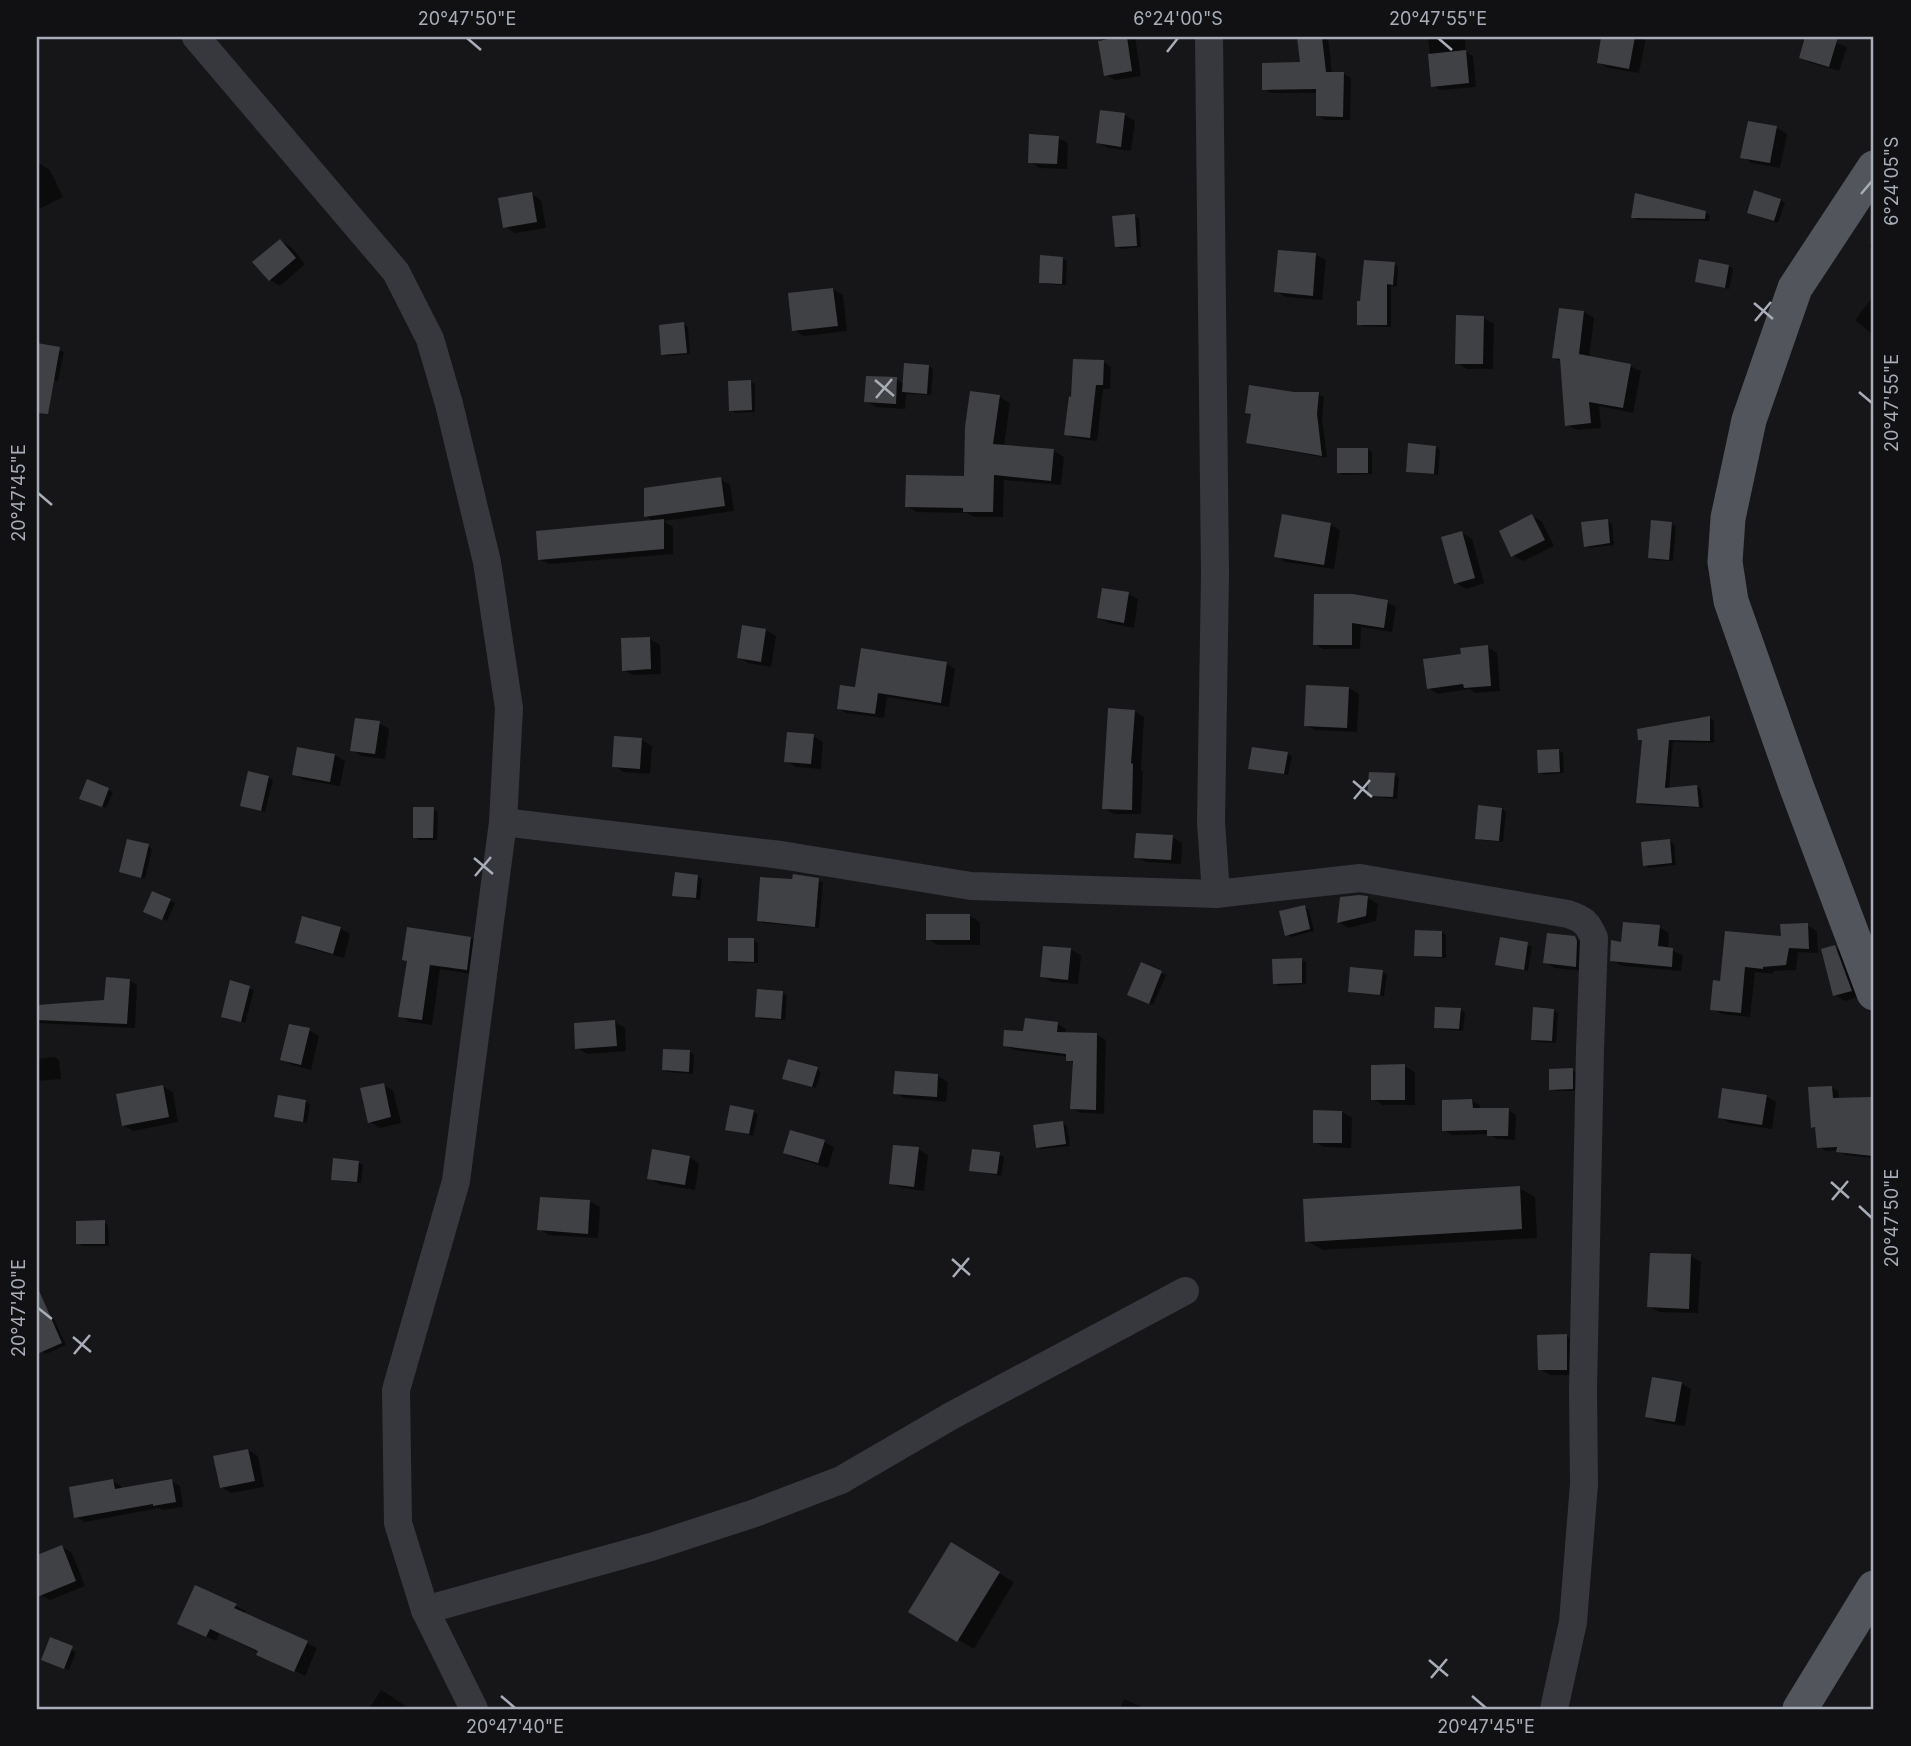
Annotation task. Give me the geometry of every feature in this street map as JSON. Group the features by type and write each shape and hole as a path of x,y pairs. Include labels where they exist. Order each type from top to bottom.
{"main road":[{"path":"1874,169 1795,288 1749,420 1728,518 1725,562 1731,601 1874,993"},
{"path":"1800,1709 1874,1588"}],"street":[{"path":"196,37 396,272 430,339 449,404 487,562 509,708 503,822 456,1181 396,1390 398,1523 425,1610 474,1709"},
{"path":"1209,37 1215,574 1211,822 1216,894"},
{"path":"503,822 781,855 971,886 1216,894 1360,878 1582,918 1594,938 1584,1349 1584,1485 1573,1622 1554,1709"},
{"path":"425,1610 651,1547 755,1513 841,1480 951,1416 1185,1292"}],"building":[{"path":"1127,37 1132,71 1104,76 1098,41"},
{"path":"1297,37 1322,37 1326,72 1344,72 1343,117 1316,116 1316,89 1262,90 1262,63 1300,62"},
{"path":"1601,37 1635,37 1629,69 1597,63"},
{"path":"1805,37 1838,37 1829,67 1799,58"},
{"path":"1466,50 1469,83 1431,87 1428,54"},
{"path":"1100,110 1125,113 1121,147 1096,143"},
{"path":"1748,121 1777,126 1770,163 1740,158"},
{"path":"1029,134 1059,136 1057,164 1028,163"},
{"path":"1754,190 1781,199 1774,221 1747,213"},
{"path":"532,192 537,222 503,228 498,198"},
{"path":"1635,193 1706,211 1705,219 1631,218"},
{"path":"1135,214 1137,246 1115,247 1112,216"},
{"path":"280,239 296,258 269,281 252,262"},
{"path":"1278,250 1316,253 1313,296 1274,292"},
{"path":"1040,255 1063,257 1062,284 1039,283"},
{"path":"1699,259 1729,265 1725,288 1695,282"},
{"path":"1364,260 1395,262 1393,285 1387,284 1387,325 1357,325 1357,301 1360,301"},
{"path":"833,288 838,326 792,331 788,293"},
{"path":"1559,308 1584,311 1579,354 1631,364 1623,408 1589,402 1591,423 1565,426 1560,359 1552,358"},
{"path":"1456,315 1484,316 1483,364 1455,364"},
{"path":"684,322 687,353 661,355 659,325"},
{"path":"37,343 60,347 48,414 37,413"},
{"path":"1073,359 1104,360 1103,385 1096,385 1090,438 1064,435 1069,396 1071,397"},
{"path":"904,363 929,365 927,394 902,392"},
{"path":"866,376 897,377 896,404 864,402"},
{"path":"751,380 752,410 729,411 728,381"},
{"path":"1249,385 1294,392 1319,392 1317,414 1322,456 1246,443 1251,414 1245,413"},
{"path":"970,391 1000,395 993,444 1054,449 1051,481 994,475 993,512 963,512 963,508 905,507 906,475 964,476 965,427"},
{"path":"1408,443 1436,446 1434,474 1406,472"},
{"path":"1337,448 1368,448 1368,473 1337,473"},
{"path":"721,477 725,506 644,517 644,488"},
{"path":"1282,514 1331,523 1324,565 1274,557"},
{"path":"1532,514 1545,540 1511,557 1499,531"},
{"path":"664,519 664,549 538,560 536,531"},
{"path":"1608,519 1610,543 1584,547 1581,522"},
{"path":"1651,520 1672,522 1669,560 1648,558"},
{"path":"1462,531 1475,578 1454,584 1441,537"},
{"path":"1102,588 1129,592 1124,623 1097,618"},
{"path":"1314,594 1353,594 1388,600 1384,628 1352,623 1352,645 1313,645"},
{"path":"742,625 766,629 761,662 737,658"},
{"path":"650,637 651,669 622,671 621,638"},
{"path":"1488,645 1491,686 1464,688 1463,684 1427,689 1423,659 1461,654 1460,648"},
{"path":"861,648 947,662 941,703 878,693 875,714 837,709 840,685 855,687"},
{"path":"1306,685 1349,687 1347,728 1304,726"},
{"path":"1108,708 1135,710 1131,763 1132,810 1102,809"},
{"path":"1710,716 1710,741 1669,740 1665,788 1697,785 1699,807 1636,803 1642,740 1638,740 1637,729"},
{"path":"355,718 380,721 375,754 350,751"},
{"path":"787,732 814,734 811,764 784,762"},
{"path":"614,736 642,738 640,769 612,767"},
{"path":"297,747 335,754 330,782 292,775"},
{"path":"1252,747 1288,752 1284,774 1248,769"},
{"path":"1559,749 1560,772 1538,773 1537,750"},
{"path":"248,771 269,776 261,811 240,806"},
{"path":"1369,772 1395,773 1393,797 1367,796"},
{"path":"87,779 109,788 102,807 79,799"},
{"path":"1478,805 1502,808 1499,841 1475,839"},
{"path":"413,807 434,807 433,838 413,838"},
{"path":"1136,833 1173,835 1171,860 1134,858"},
{"path":"127,839 149,844 141,878 119,872"},
{"path":"1670,839 1672,863 1643,866 1641,842"},
{"path":"675,872 698,875 696,898 672,896"},
{"path":"793,874 819,878 815,927 757,921 760,877 792,879"},
{"path":"152,891 171,899 162,920 143,912"},
{"path":"1368,896 1366,916 1337,923 1340,897"},
{"path":"1305,905 1310,929 1285,936 1279,911"},
{"path":"926,914 970,914 970,940 926,940"},
{"path":"302,916 341,927 333,954 295,943"},
{"path":"1623,922 1660,925 1658,946 1673,948 1672,967 1610,961 1611,940 1621,942"},
{"path":"1808,923 1809,949 1789,948 1786,965 1763,969 1745,967 1741,1013 1710,1010 1713,980 1720,981 1725,931 1781,936 1780,924"},
{"path":"407,927 471,937 467,970 430,965 422,1020 398,1017 407,961 402,960"},
{"path":"1415,930 1442,931 1442,957 1414,956"},
{"path":"1547,933 1575,936 1576,967 1543,963"},
{"path":"1500,937 1528,942 1524,970 1495,965"},
{"path":"728,938 754,938 754,962 728,961"},
{"path":"1835,945 1852,991 1833,996 1821,949"},
{"path":"1043,946 1071,948 1068,980 1040,977"},
{"path":"1302,958 1302,983 1273,984 1272,959"},
{"path":"1141,962 1162,971 1149,1004 1127,995"},
{"path":"1350,967 1383,970 1380,995 1348,992"},
{"path":"106,977 130,979 127,1024 37,1020 37,1005 104,1000"},
{"path":"230,980 250,986 241,1022 221,1017"},
{"path":"757,989 783,991 781,1019 755,1017"},
{"path":"1435,1007 1461,1008 1459,1029 1434,1028"},
{"path":"1533,1007 1554,1009 1552,1041 1531,1040"},
{"path":"1025,1018 1058,1022 1057,1032 1097,1033 1096,1110 1070,1109 1073,1061 1066,1061 1066,1054 1003,1046 1004,1030 1023,1031"},
{"path":"615,1020 617,1046 575,1049 574,1023"},
{"path":"289,1024 310,1028 301,1065 280,1060"},
{"path":"663,1049 690,1050 689,1072 662,1070"},
{"path":"788,1059 818,1067 812,1087 782,1079"},
{"path":"1405,1064 1405,1100 1371,1100 1371,1065"},
{"path":"1573,1068 1573,1089 1549,1090 1549,1069"},
{"path":"895,1071 938,1074 937,1097 893,1094"},
{"path":"384,1083 391,1117 368,1123 360,1088"},
{"path":"163,1085 169,1117 122,1126 116,1094"},
{"path":"1832,1086 1833,1098 1872,1097 1873,1156 1836,1152 1837,1147 1817,1148 1815,1127 1811,1128 1808,1087"},
{"path":"1722,1088 1767,1095 1762,1125 1718,1118"},
{"path":"278,1095 306,1100 303,1122 274,1117"},
{"path":"1472,1099 1473,1108 1509,1108 1508,1136 1487,1136 1487,1130 1442,1131 1442,1100"},
{"path":"730,1105 754,1110 749,1134 725,1130"},
{"path":"1313,1110 1342,1111 1342,1143 1313,1143"},
{"path":"1063,1121 1066,1144 1036,1148 1033,1125"},
{"path":"790,1130 825,1140 818,1163 783,1153"},
{"path":"893,1145 919,1147 914,1187 889,1184"},
{"path":"652,1149 690,1156 685,1185 647,1179"},
{"path":"972,1149 1000,1152 997,1174 969,1171"},
{"path":"333,1158 359,1161 357,1182 331,1180"},
{"path":"1520,1186 1522,1229 1305,1242 1303,1199"},
{"path":"540,1197 590,1200 588,1234 537,1230"},
{"path":"105,1220 105,1244 76,1244 76,1221"},
{"path":"1650,1253 1691,1254 1689,1309 1647,1307"},
{"path":"37,1286 62,1343 37,1354"},
{"path":"1567,1334 1567,1370 1538,1370 1537,1335"},
{"path":"1652,1377 1682,1382 1675,1422 1645,1417"},
{"path":"248,1449 255,1481 220,1488 213,1456"},
{"path":"113,1479 115,1489 172,1479 176,1502 74,1518 69,1487"},
{"path":"951,1542 1000,1572 957,1642 908,1612"},
{"path":"62,1545 76,1581 37,1597 37,1555"},
{"path":"195,1585 237,1604 234,1608 308,1641 294,1672 256,1655 258,1651 210,1629 206,1637 177,1624"},
{"path":"50,1637 73,1646 64,1669 41,1660"}]}
